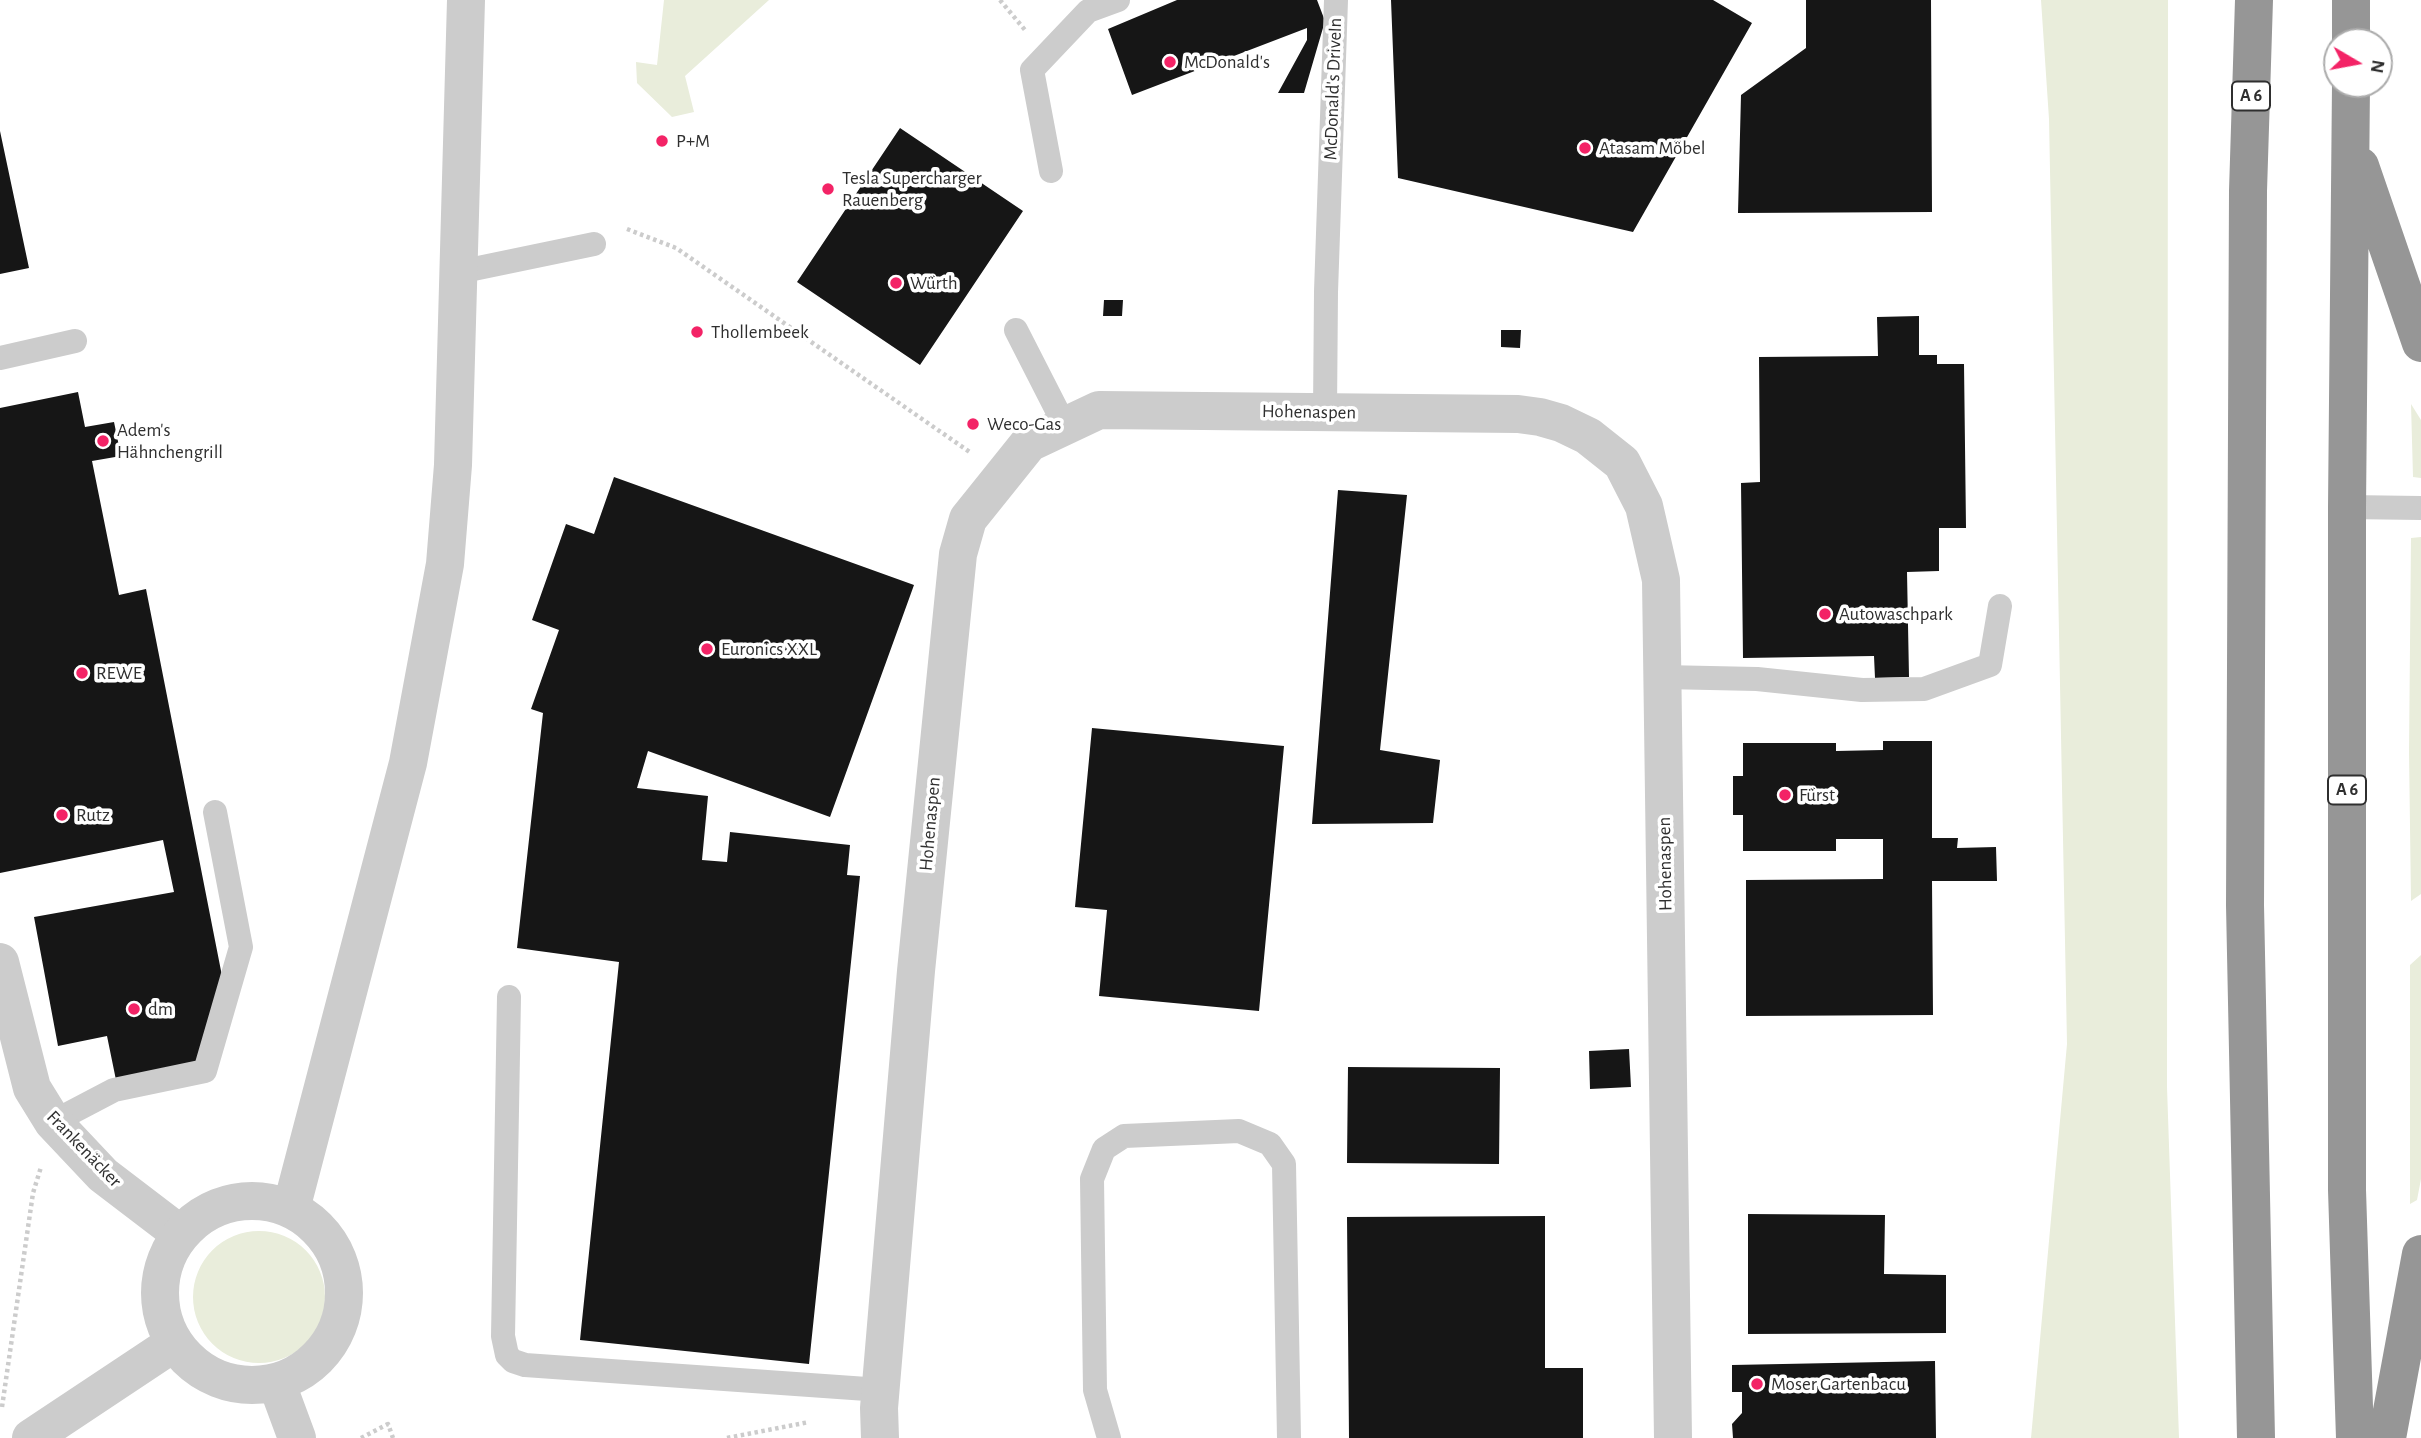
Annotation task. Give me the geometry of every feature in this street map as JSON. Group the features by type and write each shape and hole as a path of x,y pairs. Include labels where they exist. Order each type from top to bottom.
{"highway":[{"name":"A 6","path":"2253,0 2248,191 2245,905 2256,1438"},
{"path":"2351,0 2351,28"},
{"name":"A 6","path":"2351,98 2347,507 2347,1190 2354,1438"},
{"path":"2351,143 2421,343"},
{"path":"2387,1438 2421,1254"}],"street":[{"path":"290,1209 408,763 445,564 453,465 466,0"},
{"name":"Hohenaspen","path":"880,1438 881,1390 919,932 958,554 968,519 1029,443 1100,410 1518,414 1550,420 1588,436 1622,463 1644,506 1661,580 1672,1438"},
{"name":"Frankenäcker","path":"0,962 32,1088 54,1122 103,1175 179,1233"},
{"path":"263,1201 290,1209 317,1227 336,1253 345,1285 342,1317 329,1346 306,1370 277,1384 246,1387 215,1379 195,1366 174,1343 161,1311 160,1282 168,1253 179,1233 207,1212 235,1202 263,1201"},
{"path":"19,1428 174,1343"},
{"path":"277,1384 297,1438"}],"lane":[{"path":"1051,171 1031,70 1088,11 1118,0"},
{"name":"McDonald's DriveIn","path":"1325,411 1326,292 1336,0"},
{"path":"459,272 594,244"},
{"path":"1016,330 1065,426"},
{"path":"0,358 75,341"},
{"path":"2347,507 2421,508"},
{"path":"1663,677 1757,679 1863,690 1924,689 1990,665 2000,606"},
{"path":"54,1122 114,1090 205,1070 241,947 215,812"},
{"path":"509,997 503,1336 507,1355 513,1361 525,1365 881,1390"},
{"path":"1109,1438 1095,1390 1092,1179 1104,1149 1124,1136 1238,1131 1270,1144 1284,1164 1289,1438"}],"path":[{"path":"619,227 676,248 1004,476"},
{"path":"19,1428 2,1408 33,1193 54,1122"},
{"path":"727,1438 816,1420"},
{"path":"362,1438 388,1424 393,1438"}],"green space":[{"path":"664,0 769,0 685,76 694,112 672,117 637,83 636,62 657,65"},
{"path":"2041,0 2168,0 2167,1087 2179,1438 2031,1438 2067,1044 2049,119"},
{"path":"2411,404 2421,420 2421,478 2413,477"},
{"path":"2421,537 2421,894 2411,901 2411,538"},
{"path":"2421,955 2421,1179 2417,1200 2410,1204 2410,965"},
{"path":"259,1231 284,1236 306,1250 320,1272 325,1297 320,1322 306,1344 284,1358 259,1363 234,1358 212,1344 198,1322 193,1297 198,1272 212,1250 234,1236"}],"building":[{"name":"McDonald's","path":"1177,0 1317,0 1325,21 1304,93 1278,93 1307,40 1307,28 1132,95 1108,29"},
{"path":"1391,0 1713,0 1752,23 1633,232 1398,178"},
{"path":"1806,0 1931,0 1932,212 1738,213 1741,95 1806,48"},
{"path":"900,128 1023,211 920,365 797,282"},
{"path":"0,131 29,268 0,274"},
{"path":"1104,300 1123,300 1122,316 1103,316"},
{"path":"1919,316 1919,355 1937,355 1937,364 1964,364 1966,528 1939,528 1939,571 1907,572 1909,677 1875,678 1874,656 1743,658 1741,483 1760,482 1759,357 1878,356 1877,317"},
{"path":"1501,330 1521,330 1520,348 1501,347"},
{"name":"REWE","path":"78,392 85,427 114,422 121,456 92,461 119,595 146,589 223,981 203,1060 116,1080 107,1036 58,1046 34,917 174,892 163,840 0,873 0,408"},
{"path":"614,477 914,585 830,817 648,751 637,788 708,796 702,860 727,862 730,832 850,845 847,875 860,876 809,1364 580,1340 619,962 517,948 543,713 531,709 559,630 532,620 566,524 594,534"},
{"path":"1338,490 1407,495 1380,750 1440,760 1433,823 1312,824"},
{"path":"1092,728 1284,746 1259,1011 1099,996 1107,910 1075,907"},
{"path":"1883,741 1932,741 1932,838 1958,838 1957,848 1996,847 1997,881 1932,881 1933,1015 1746,1016 1746,880 1883,879 1883,839 1836,839 1836,851 1743,851 1743,815 1733,815 1733,776 1743,776 1743,743 1836,743 1836,751 1883,750"},
{"path":"1629,1049 1631,1087 1590,1089 1589,1051"},
{"path":"1348,1067 1500,1068 1499,1164 1347,1163"},
{"path":"1748,1214 1885,1215 1884,1274 1946,1275 1946,1333 1748,1334"},
{"path":"1545,1216 1545,1368 1583,1368 1583,1438 1349,1438 1347,1217"},
{"path":"1935,1361 1936,1438 1733,1438 1732,1424 1742,1413 1742,1392 1732,1392 1732,1365"}],"place":[{"name":"McDonald's","path":"1170,62"},
{"name":"P+M","path":"662,141"},
{"name":"Atasam Möbel","path":"1585,148"},
{"name":"Tesla Supercharger Rauenberg","path":"828,189"},
{"name":"Würth","path":"896,283"},
{"name":"Thollembeek","path":"697,332"},
{"name":"Weco-Gas","path":"973,424"},
{"name":"Adem's Hähnchengrill","path":"103,441"},
{"name":"Autowaschpark","path":"1825,614"},
{"name":"Euronics XXL","path":"707,649"},
{"name":"REWE","path":"82,673"},
{"name":"Fürst","path":"1785,795"},
{"name":"Rutz","path":"62,815"},
{"name":"dm","path":"134,1009"},
{"name":"Moser Gartenbacu","path":"1757,1384"}]}
